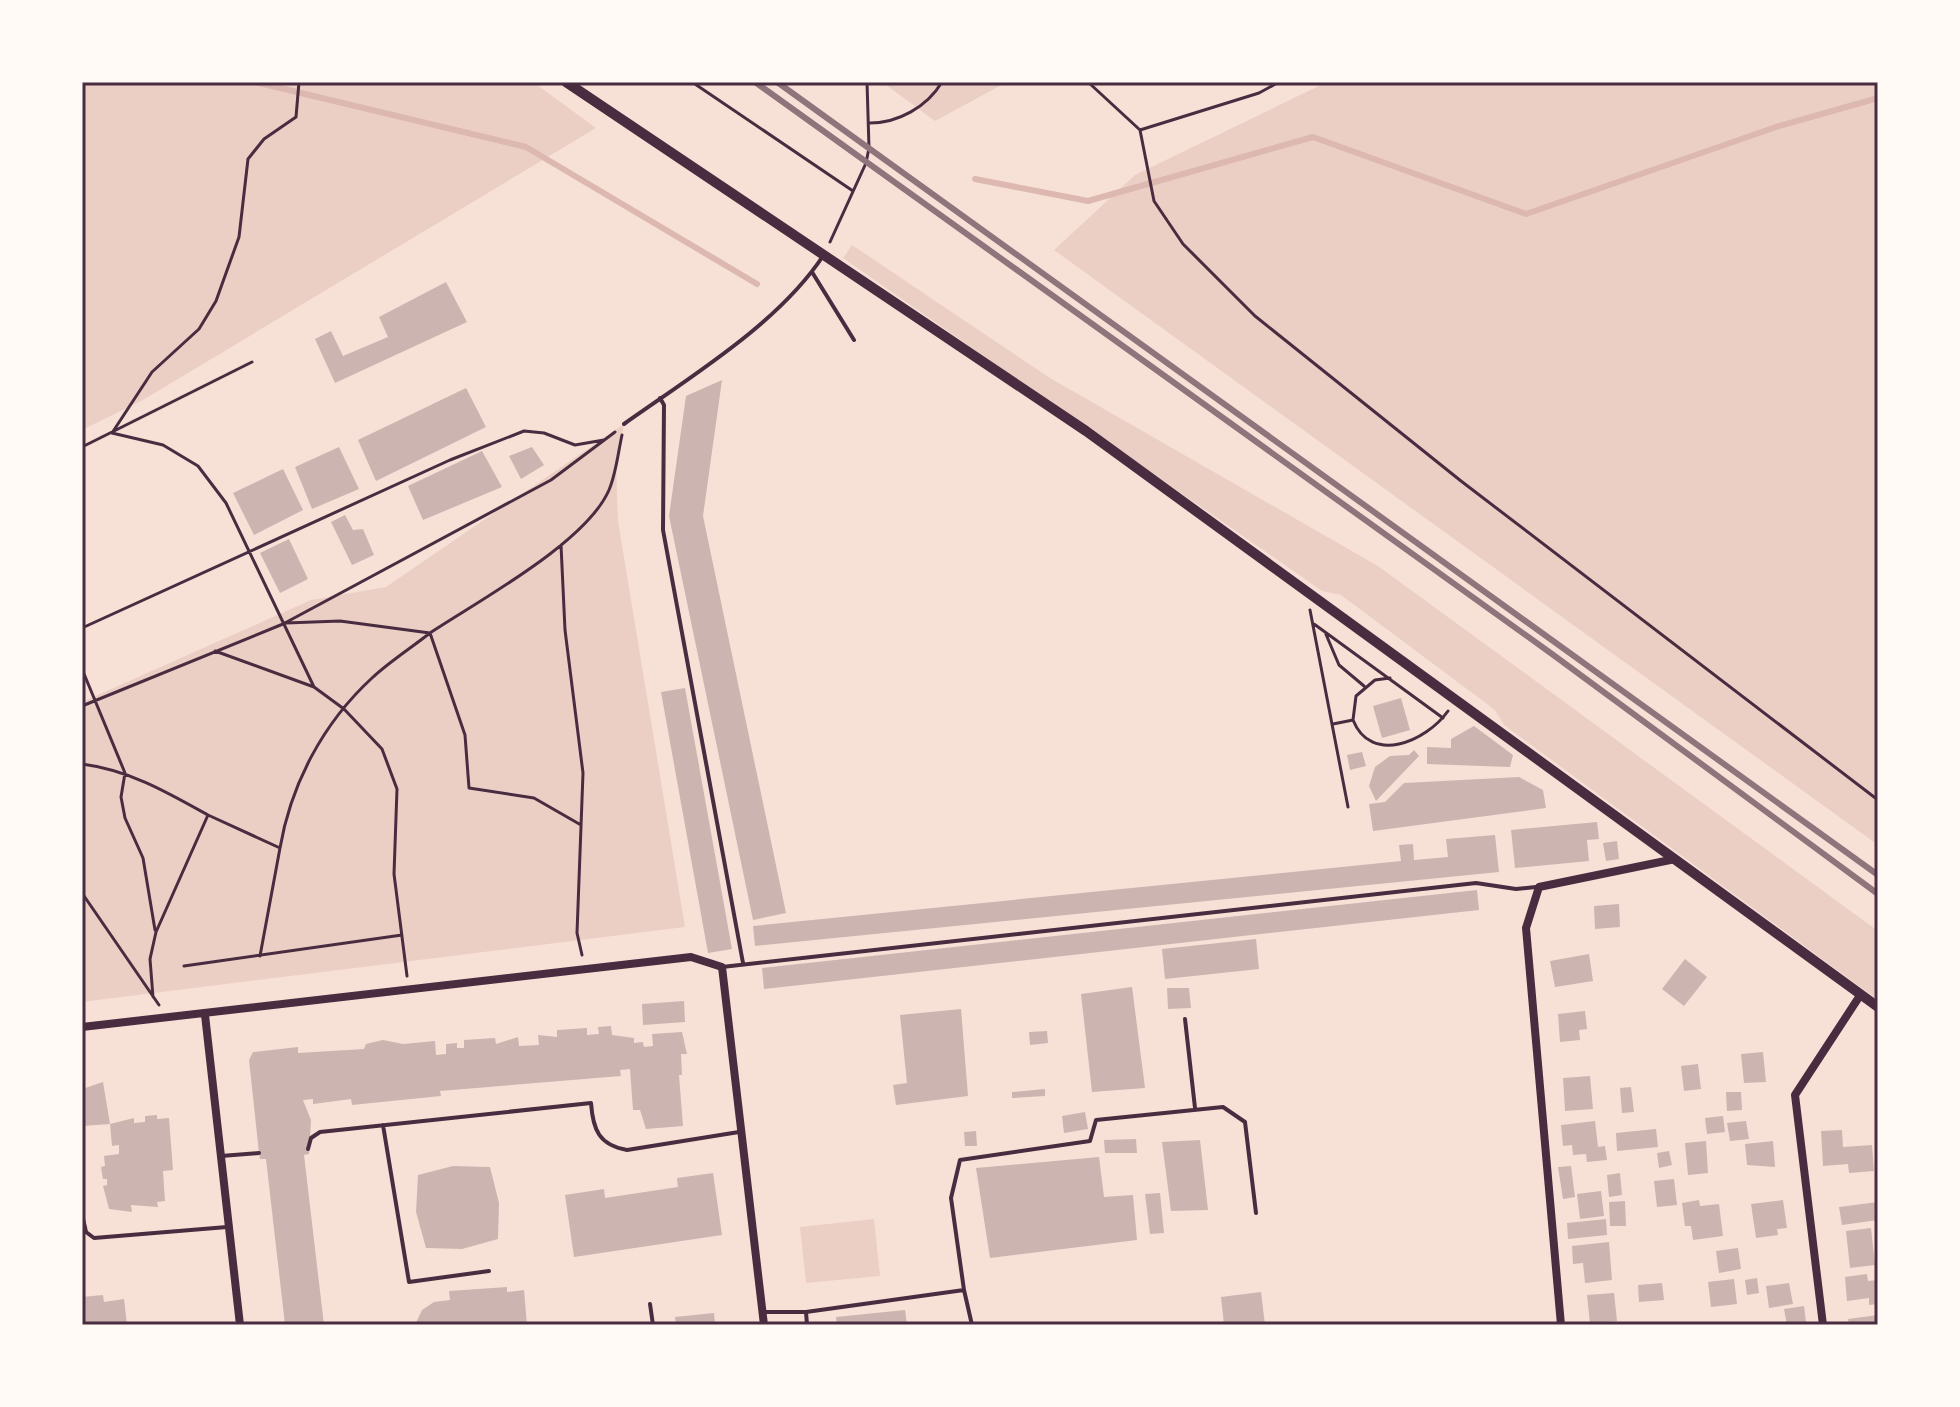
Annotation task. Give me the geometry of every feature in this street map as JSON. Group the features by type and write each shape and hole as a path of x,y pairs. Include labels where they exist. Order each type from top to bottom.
{"street":[{"path":"566,82 1086,431 1878,1007"},
{"path":"1561,1325 1526,928 1539,887 1675,859"},
{"path":"82,1027 409,992 691,957 722,967 764,1325"},
{"path":"1823,1325 1795,1095 1861,994"},
{"path":"205,1015 240,1325"}],"lane":[{"path":"624,424 738,341 812,272 825,253"},
{"path":"812,272 854,340"},
{"path":"660,398 664,405 663,530 743,963"},
{"path":"722,967 1476,883 1516,889 1539,887"},
{"path":"1185,1019 1195,1109"},
{"path":"308,1149 311,1138 320,1132 591,1103 593,1127 601,1139 612,1147 627,1150 741,1131"},
{"path":"972,1325 951,1198 960,1160 1090,1141 1096,1120 1223,1107 1245,1122 1256,1213"},
{"path":"383,1125 409,1282 489,1271"},
{"path":"221,1156 259,1153"},
{"path":"82,1214 86,1232 94,1238 229,1227"},
{"path":"763,1312 806,1312 964,1290"},
{"path":"650,1304 653,1325"},
{"path":"806,1312 807,1325"}],"path":[{"path":"112,433 152,372 199,329 216,301 239,237 248,159 264,139 292,123 299,103 299,82"},
{"path":"692,82 853,191"},
{"path":"825,253 866,163 869,123 867,82"},
{"path":"869,123 891,123 934,96 942,82"},
{"path":"1088,82 1140,130 1154,201 1183,244 1255,316 1473,491 1878,800"},
{"path":"1140,130 1259,93 1279,82"},
{"path":"82,447 252,362"},
{"path":"82,706 283,624 551,480 624,424"},
{"path":"260,956 285,818 298,782 323,737 372,678 430,633 561,545 595,511 609,491 624,424"},
{"path":"82,628 450,460 524,431 544,433 575,445 607,439"},
{"path":"112,433 163,445 198,466 226,503 314,687"},
{"path":"561,545 565,630 583,773 577,933 586,971"},
{"path":"1309,606 1348,807"},
{"path":"283,624 340,621 430,633"},
{"path":"1312,623 1443,718"},
{"path":"1325,631 1339,665 1364,686"},
{"path":"430,633 465,735 469,788 534,798 581,825"},
{"path":"215,651 314,687 344,709 382,749 397,789 394,874 409,992"},
{"path":"82,669 125,773 123,807 143,858 156,932"},
{"path":"1390,678 1364,686 1356,696 1353,720 1365,739 1387,747 1434,728 1452,706"},
{"path":"1332,724 1353,720"},
{"path":"82,764 125,773 280,848"},
{"path":"153,997 150,959 156,932 208,815"},
{"path":"82,893 169,1019"},
{"path":"184,966 402,935"}],"shaded area":[{"path":"82,82 533,82 596,128 143,400 82,430"},
{"path":"882,82 1007,82 935,121"},
{"path":"1327,82 1878,82 1878,845 1054,250 1135,175"},
{"path":"852,245 1050,378 1378,566 1878,931 1878,1000 1504,725 1495,710 1341,595 1322,591 843,258"},
{"path":"624,424 616,465 618,521 685,927 82,1002 82,702 311,600 386,587"},
{"path":"874,1219 880,1276 806,1283 800,1227"}],"building":[{"path":"446,282 467,322 335,383 315,339 331,331 343,356 388,337 379,317"},
{"path":"722,380 703,516 786,913 753,920 669,516 686,396"},
{"path":"466,388 486,427 376,481 358,440"},
{"path":"339,447 359,489 312,509 295,467"},
{"path":"532,447 544,465 521,479 509,456"},
{"path":"482,451 502,487 423,520 408,486"},
{"path":"283,469 303,510 254,535 233,493"},
{"path":"345,515 353,530 363,529 374,555 352,565 331,522"},
{"path":"289,539 308,579 280,593 260,553"},
{"path":"685,688 732,949 708,953 661,692"},
{"path":"1401,698 1410,730 1382,738 1373,706"},
{"path":"1474,726 1513,755 1510,767 1427,764 1427,747 1451,748 1451,739"},
{"path":"1414,750 1419,756 1376,801 1369,786 1375,767 1390,756 1409,755"},
{"path":"1362,752 1366,766 1350,770 1347,755"},
{"path":"1519,777 1543,790 1546,808 1373,831 1369,804 1385,802 1404,783"},
{"path":"1597,822 1599,839 1587,840 1589,861 1515,868 1511,830"},
{"path":"1495,835 1499,872 755,946 753,926 1401,861 1399,845 1413,844 1414,860 1448,857 1446,839"},
{"path":"1617,841 1619,859 1606,861 1603,843"},
{"path":"1477,890 1479,910 764,989 762,968"},
{"path":"1619,904 1620,927 1595,929 1594,906"},
{"path":"1256,939 1259,969 1165,979 1162,949"},
{"path":"1589,954 1593,981 1555,987 1550,961"},
{"path":"1685,959 1707,977 1684,1006 1662,989"},
{"path":"1132,987 1145,1088 1092,1092 1081,994"},
{"path":"1167,988 1189,988 1191,1008 1168,1009"},
{"path":"684,1001 685,1022 643,1025 642,1004"},
{"path":"961,1009 968,1096 896,1105 893,1085 907,1083 900,1015"},
{"path":"1585,1011 1587,1029 1579,1030 1580,1040 1560,1042 1558,1014"},
{"path":"611,1026 612,1035 634,1038 634,1043 643,1042 644,1047 653,1046 652,1034 682,1032 687,1054 681,1054 682,1075 679,1075 683,1126 646,1129 640,1110 633,1110 630,1069 620,1070 621,1076 440,1091 441,1096 352,1105 351,1099 313,1104 313,1099 303,1100 311,1120 309,1154 304,1155 324,1325 285,1325 266,1159 260,1159 259,1153 249,1060 253,1052 298,1047 298,1053 364,1049 366,1044 383,1040 403,1044 435,1041 436,1055 446,1054 446,1044 457,1043 457,1048 464,1048 464,1040 495,1038 496,1044 518,1037 519,1046 539,1045 538,1035 557,1037 557,1030 587,1028 587,1035 599,1034 598,1027"},
{"path":"1047,1031 1048,1043 1030,1045 1029,1032"},
{"path":"1763,1052 1766,1082 1744,1083 1741,1054"},
{"path":"1698,1064 1701,1089 1684,1091 1681,1066"},
{"path":"1590,1076 1593,1109 1565,1111 1563,1078"},
{"path":"103,1082 110,1124 82,1126 82,1089"},
{"path":"1631,1087 1634,1112 1622,1113 1620,1088"},
{"path":"1045,1089 1045,1096 1012,1098 1012,1092"},
{"path":"1726,1092 1741,1092 1742,1110 1727,1111"},
{"path":"1085,1112 1088,1129 1064,1133 1062,1116"},
{"path":"157,1115 157,1119 169,1118 173,1170 163,1171 165,1201 157,1202 158,1207 131,1205 132,1212 109,1209 103,1186 107,1185 107,1179 103,1179 101,1167 105,1166 104,1156 119,1154 119,1145 112,1146 110,1124 134,1118 134,1123 145,1122 145,1116"},
{"path":"1723,1116 1725,1132 1707,1134 1705,1118"},
{"path":"1595,1121 1598,1147 1605,1146 1607,1160 1587,1162 1586,1154 1573,1155 1572,1145 1563,1146 1561,1125"},
{"path":"1746,1121 1749,1139 1730,1141 1727,1123"},
{"path":"1656,1129 1658,1147 1617,1151 1616,1133"},
{"path":"1842,1130 1843,1147 1872,1145 1874,1171 1849,1173 1848,1164 1823,1166 1821,1131"},
{"path":"976,1131 977,1146 965,1146 964,1132"},
{"path":"1136,1139 1137,1153 1105,1153 1104,1140"},
{"path":"1200,1140 1208,1210 1171,1211 1162,1142"},
{"path":"1706,1141 1708,1173 1688,1175 1685,1143"},
{"path":"1773,1141 1775,1167 1747,1165 1745,1144"},
{"path":"1669,1151 1672,1165 1659,1168 1657,1153"},
{"path":"1099,1157 1104,1197 1133,1195 1137,1240 990,1258 976,1168"},
{"path":"453,1166 490,1167 499,1203 498,1239 462,1249 426,1248 416,1212 418,1175"},
{"path":"1571,1166 1575,1197 1563,1199 1558,1167"},
{"path":"713,1173 722,1235 574,1257 565,1195 604,1189 605,1198 678,1187 677,1178"},
{"path":"1620,1173 1622,1195 1609,1197 1607,1175"},
{"path":"1674,1179 1677,1205 1657,1207 1654,1181"},
{"path":"1601,1191 1604,1216 1580,1219 1577,1194"},
{"path":"1160,1193 1164,1233 1150,1234 1145,1194"},
{"path":"1699,1200 1700,1206 1719,1204 1723,1236 1693,1240 1691,1226 1685,1226 1682,1203"},
{"path":"1783,1200 1787,1228 1777,1229 1778,1235 1756,1238 1751,1204"},
{"path":"1625,1201 1626,1226 1610,1226 1609,1202"},
{"path":"1878,1202 1878,1220 1842,1225 1839,1207"},
{"path":"1606,1219 1607,1235 1568,1239 1567,1223"},
{"path":"1871,1228 1875,1265 1850,1268 1846,1231"},
{"path":"1609,1242 1612,1280 1585,1283 1583,1263 1573,1264 1572,1246"},
{"path":"1738,1248 1741,1269 1719,1273 1716,1251"},
{"path":"1867,1274 1868,1281 1878,1280 1878,1304 1869,1305 1869,1298 1847,1301 1845,1277"},
{"path":"1757,1278 1759,1293 1747,1295 1745,1280"},
{"path":"1734,1279 1737,1304 1711,1307 1708,1282"},
{"path":"1662,1283 1664,1300 1639,1302 1638,1285"},
{"path":"1789,1283 1793,1304 1769,1308 1766,1286"},
{"path":"507,1287 507,1292 524,1290 527,1325 415,1325 422,1310 434,1302 450,1300 449,1291"},
{"path":"1261,1292 1265,1325 1224,1325 1221,1297"},
{"path":"1614,1293 1617,1321 1590,1324 1587,1295"},
{"path":"103,1295 104,1302 124,1299 127,1325 82,1325 82,1297"},
{"path":"1804,1306 1806,1322 1787,1325 1784,1309"},
{"path":"905,1310 907,1325 837,1325 836,1317"},
{"path":"714,1313 715,1325 676,1325 675,1317"},
{"path":"1878,1315 1878,1325 1849,1325 1848,1319"}],"waterway":[{"path":"255,82 526,147 757,284"},
{"path":"975,179 1088,201 1313,137 1526,214 1776,127 1878,98"}],"railway":[{"path":"755,82 1552,654 1878,894"},
{"path":"777,82 1878,875"}]}
